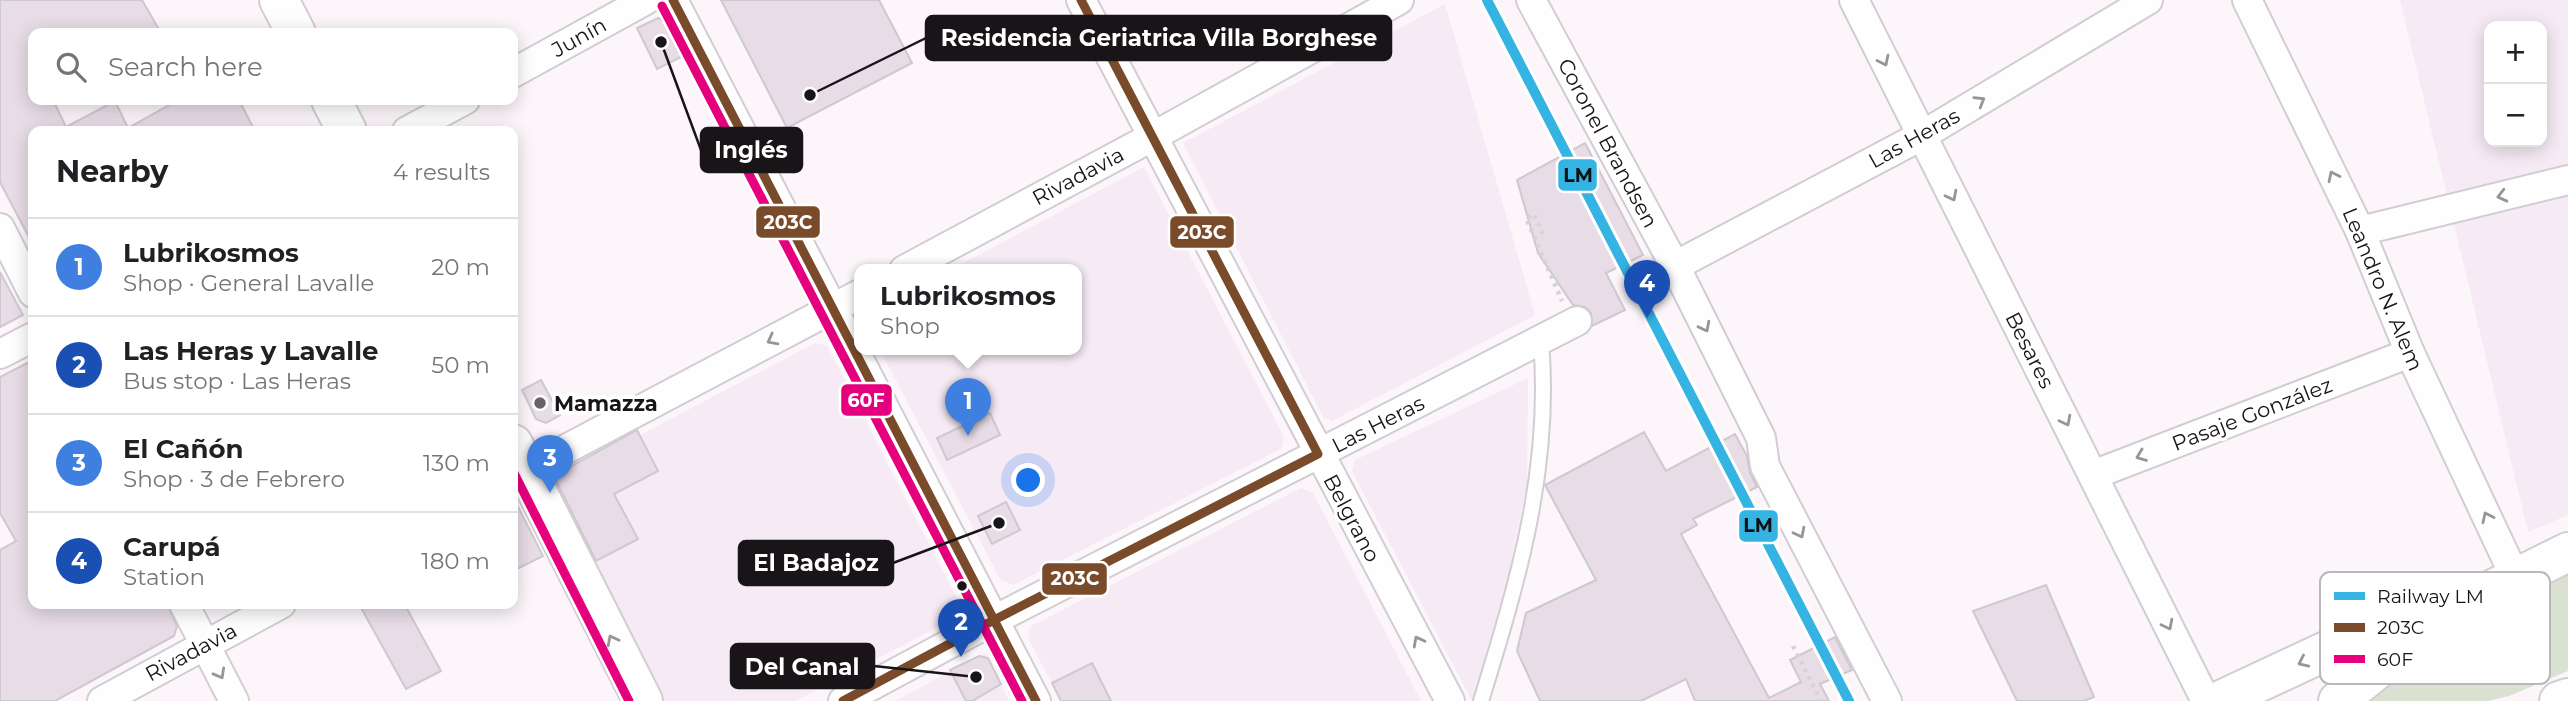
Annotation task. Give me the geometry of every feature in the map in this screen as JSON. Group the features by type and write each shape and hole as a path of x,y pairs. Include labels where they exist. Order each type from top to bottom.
{"street":[{"path":"279,0 293,28"},
{"name":"Junín","path":"518,70 646,0"},
{"path":"673,0 854,350"},
{"name":"Belgrano","path":"1082,0 1450,701"},
{"name":"Rivadavia","path":"915,264 1153,137 1399,0"},
{"name":"Coronel Brandsen","path":"1531,0 1675,266 1761,438 1765,466 1886,701"},
{"name":"Besares","path":"1854,0 2206,701"},
{"name":"Las Heras","path":"1675,266 1921,136 2148,0"},
{"name":"Leandro N. Alem","path":"2247,0 2360,231 2410,353 2513,572"},
{"path":"334,105 344,126"},
{"path":"416,126 456,105"},
{"path":"2360,231 2568,180"},
{"path":"0,228 28,283"},
{"path":"518,463 854,297"},
{"name":"Las Heras","path":"843,701 994,620 1575,323"},
{"path":"0,354 28,340"},
{"name":"Pasaje González","path":"2093,475 2410,353"},
{"path":"856,355 1036,701"},
{"path":"518,465 643,701"},
{"path":"2529,572 2568,552"},
{"path":"186,609 234,701"},
{"name":"Rivadavia","path":"102,701 272,609"},
{"path":"2219,701 2320,654"},
{"path":"2338,701 2359,684"}],"lane":[{"path":"1481,701 1525,552 1538,486 1544,420 1541,341"}],"path":[{"path":"1544,234 1534,214 1526,218 1575,323"},
{"path":"1793,646 1821,701"}],"shaded area":[{"path":"2400,0 2568,0 2568,515 2528,532"},
{"path":"1445,4 1535,315 1332,421 1323,417 1183,143"},
{"path":"1144,167 1284,437 1281,449 1013,585 1000,579 883,355 1082,355 1082,264 961,264"},
{"path":"815,343 827,346 961,606 959,616 796,701 663,701 551,482"},
{"path":"1528,378 1527,483 1502,607 1478,701 1472,701 1352,471 1355,460"},
{"path":"1301,488 1313,493 1421,701 1061,701 1028,638 1031,626"},
{"path":"985,653 1009,701 895,701"}],"green space":[{"path":"2568,572 2568,671 2550,679 2550,582"},
{"path":"2381,684 2537,684 2509,696 2488,701 2359,701"}],"building":[{"path":"0,0 142,0 158,28 28,28 28,105 55,105 66,126 28,126 28,235 0,182"},
{"path":"721,0 879,0 912,63 787,128"},
{"path":"658,18 666,22 683,56 657,69 637,28"},
{"path":"107,105 117,105 127,126 68,126"},
{"path":"169,105 242,105 252,126 132,126"},
{"path":"1585,143 1643,255 1606,273 1625,310 1592,326 1591,313 1585,307 1573,305 1538,253 1517,180"},
{"path":"0,272 23,315 0,327"},
{"path":"28,363 28,609 169,609 177,626 174,636 55,701 0,701 0,550 16,541 0,513 0,377"},
{"name":"Mamazza","path":"541,380 560,415 546,423 536,419 522,390"},
{"path":"990,413 1000,435 947,460 937,438"},
{"path":"637,430 658,471 614,494 638,539 596,561 554,476"},
{"path":"1644,432 1666,471 1735,434 1747,456 1750,473 1757,487 1693,519 1697,525 1681,534 1769,698 1801,682 1790,660 1835,637 1852,670 1820,684 1829,701 1695,701 1686,679 1641,701 1540,701 1517,651 1526,613 1596,580 1545,485"},
{"path":"1006,502 1020,530 992,544 978,516"},
{"path":"518,507 543,556 518,568"},
{"path":"2046,585 2094,697 2084,701 2017,701 1973,611"},
{"path":"362,609 407,609 441,671 406,689"},
{"path":"979,656 988,658 1001,684 972,701 966,701 950,670"},
{"path":"1092,663 1111,701 1061,701 1052,683"}],"rail line":[{"name":"LM","path":"1487,0 1849,701"}],"transit line":[{"name":"203C","path":"673,0 854,350"},
{"name":"203C","path":"843,701 994,620 1318,454 1081,0"},
{"name":"60F","path":"662,6 1022,701"},
{"name":"203C","path":"857,355 1036,701"},
{"name":"60F","path":"518,481 629,701"}],"place":[{"name":"Inglés","path":"661,42"},
{"name":"Residencia Geriatrica Villa Borghese","path":"810,95"},
{"name":"Carupá","path":"1647,318"},
{"name":"Mamazza","path":"540,403"},
{"name":"Lubrikosmos","path":"968,436"},
{"name":"El Cañón","path":"550,493"},
{"name":"El Badajoz","path":"999,523"},
{"name":"Las Heras y Lavalle","path":"961,657"},
{"name":"Del Canal","path":"976,677"}]}
